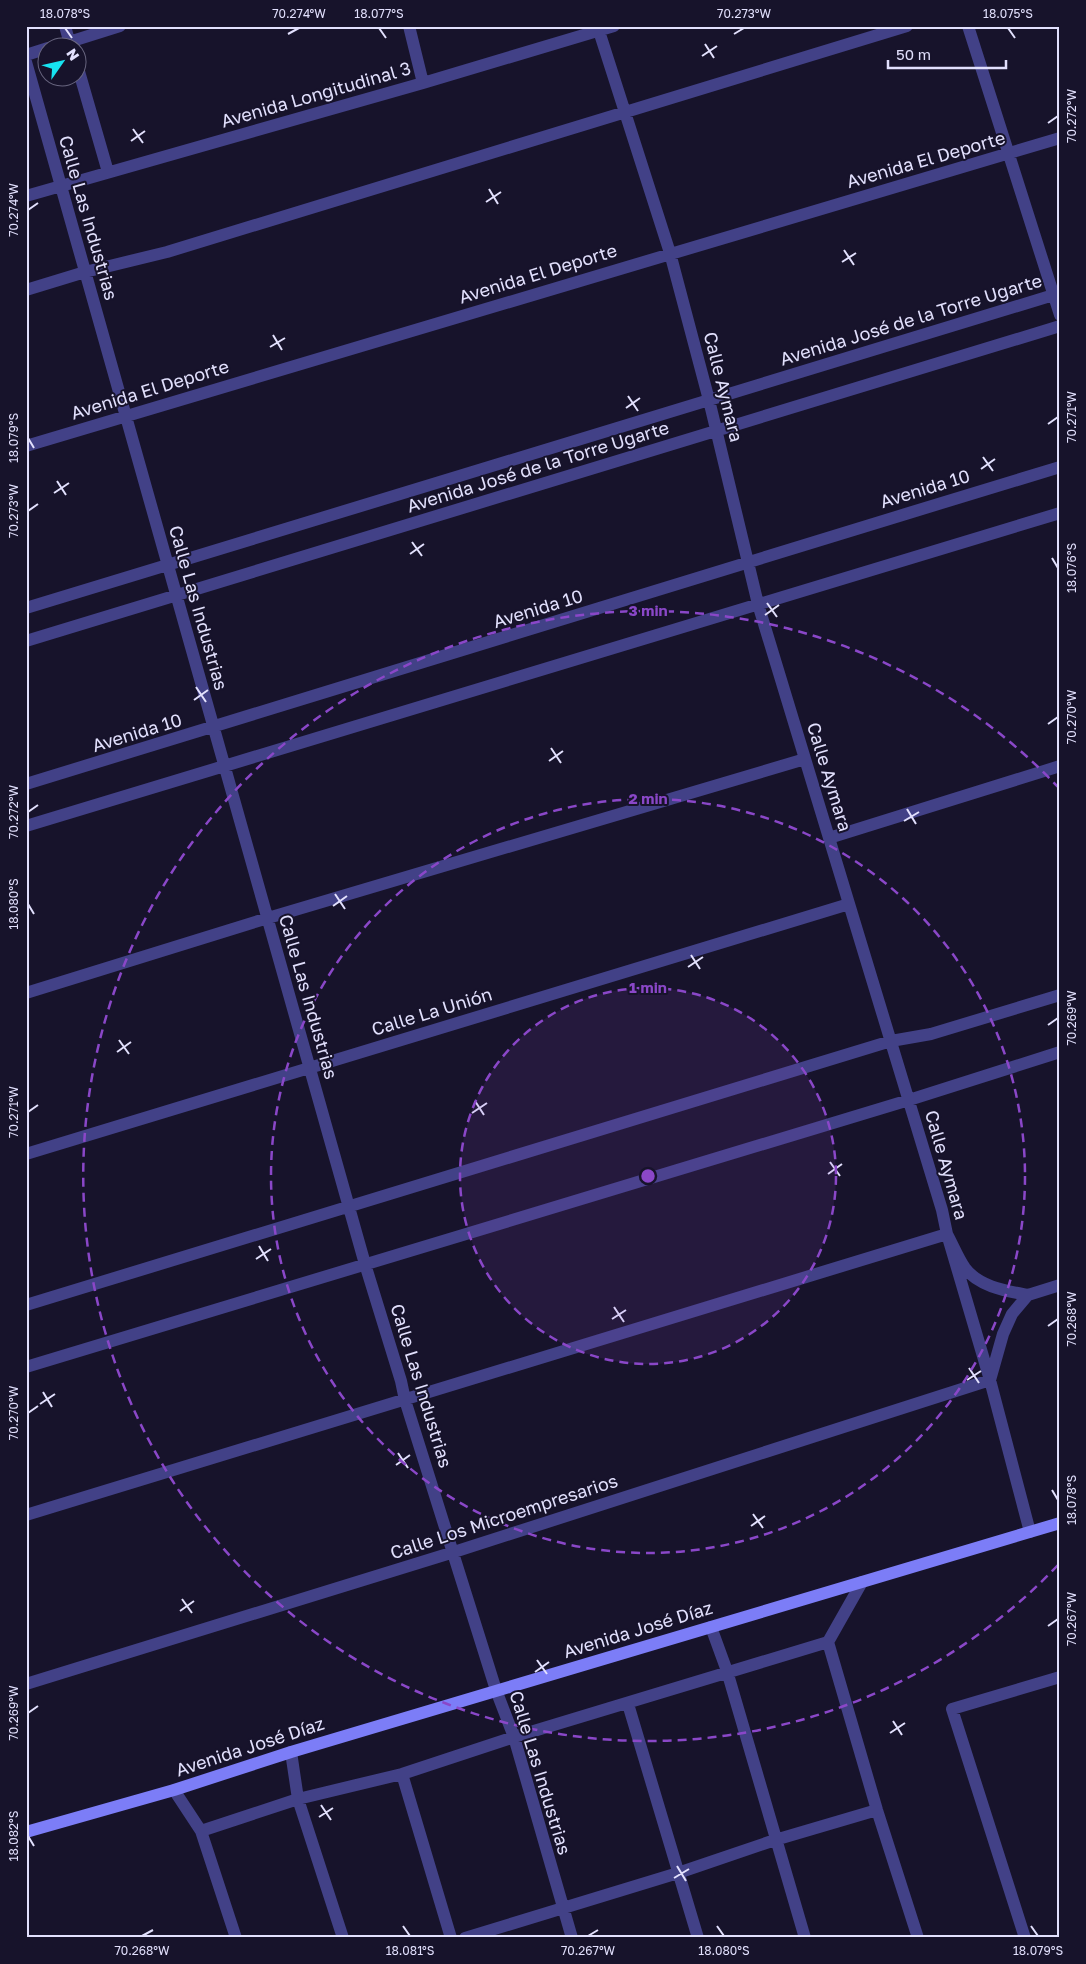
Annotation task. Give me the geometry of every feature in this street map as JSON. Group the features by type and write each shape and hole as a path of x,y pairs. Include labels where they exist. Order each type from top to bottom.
{"street":[{"path":"65,26 69,38"},
{"path":"87,38 120,26"},
{"path":"409,26 423,83"},
{"name":"Avenida Longitudinal 3","path":"26,196 423,83 614,26"},
{"path":"26,290 85,272 167,252 907,26"},
{"path":"968,26 1008,154 1057,294 1060,315"},
{"name":"Calle Aymara","path":"599,31 670,253 709,400 758,604 942,1210 947,1234 990,1380 1030,1532"},
{"path":"26,55 38,51"},
{"name":"Calle Las Industrias","path":"26,62 365,1264 401,1381 405,1400 496,1690 514,1737 572,1938"},
{"name":"Calle Las Industrias","path":"84,88 108,172"},
{"name":"Avenida El Deporte","path":"26,446 1060,138"},
{"name":"Avenida José de la Torre Ugarte","path":"26,608 1057,294"},
{"name":"Avenida José de la Torre Ugarte","path":"26,641 1060,326"},
{"name":"Avenida 10","path":"26,784 214,728 1060,467"},
{"path":"26,826 1060,513"},
{"path":"26,993 268,918 805,759"},
{"path":"829,838 1060,766"},
{"name":"Calle La Unión","path":"26,1154 849,904"},
{"path":"26,1305 891,1041 931,1034 1060,994"},
{"path":"26,1367 909,1100 1060,1052"},
{"path":"26,1515 947,1234 966,1270 984,1283 999,1290 1028,1296"},
{"path":"990,1380 1003,1334 1012,1314 1028,1296 1060,1285"},
{"name":"Calle Los Microempresarios","path":"26,1684 454,1552 990,1380"},
{"name":"Avenida José Díaz","path":"26,1832 174,1790 291,1752 496,1690 1060,1523"},
{"path":"201,1831 298,1799 402,1774 514,1737 628,1704 727,1671 828,1642 862,1582"},
{"path":"710,1627 727,1671 805,1938"},
{"path":"828,1642 877,1810 918,1938"},
{"path":"1025,1938 952,1709 1060,1677"},
{"path":"628,1704 698,1938"},
{"path":"291,1752 298,1799 343,1938"},
{"path":"402,1774 451,1938"},
{"path":"174,1790 201,1831 236,1938"},
{"path":"465,1938 678,1873 775,1840 877,1810"}]}
